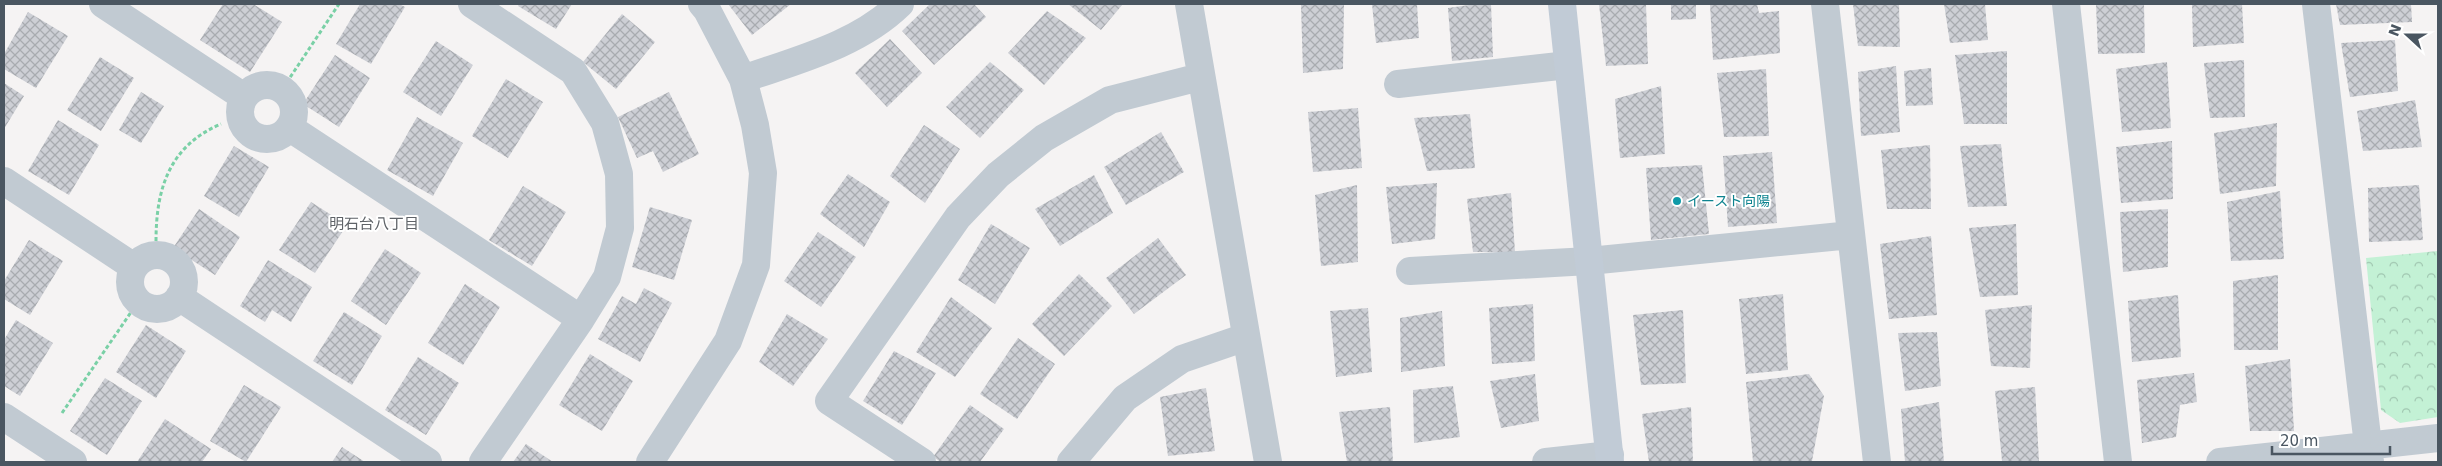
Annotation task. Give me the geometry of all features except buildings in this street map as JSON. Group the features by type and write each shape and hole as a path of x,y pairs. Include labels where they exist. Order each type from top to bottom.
{"street":[{"path":"103,4 242,106 248,132 256,137 275,138 290,128 295,111 293,102 283,88 274,85 257,86 242,106"},
{"path":"472,4 573,71 605,123 618,174 620,228 607,277 581,319 483,462"},
{"path":"650,462 728,342 756,264 763,173 755,125 743,79 707,10 702,4"},
{"path":"743,79 831,48 887,16 900,4"},
{"path":"1189,4 1200,77 1268,462"},
{"path":"1546,462 1610,459 1562,4"},
{"path":"1825,4 1877,462"},
{"path":"2066,4 2118,462"},
{"path":"2316,4 2370,454"},
{"path":"1398,84 1568,64"},
{"path":"922,462 829,401 958,217 998,175 1044,138 1110,100 1200,77"},
{"path":"290,128 581,319"},
{"path":"4,181 145,261"},
{"path":"1410,271 1590,261 1851,234"},
{"path":"164,255 179,265 184,281 179,298 172,304 155,310 138,302 130,286 145,261 164,255"},
{"path":"179,298 428,462"},
{"path":"1071,462 1125,398 1182,359 1246,337"},
{"path":"4,417 73,462"},
{"path":"2220,462 2370,454 2438,438"}],"path":[{"path":"283,88 339,4"},
{"path":"145,261 156,220 162,186 174,160 191,142 242,106"},
{"path":"42,442 138,302"}],"green space":[{"path":"2438,251 2438,417 2400,423 2381,410 2366,258"}],"place":[{"name":"イースト向陽","path":"1677,201"}],"district":[{"name":"明石台八丁目","path":"374,224"}]}
